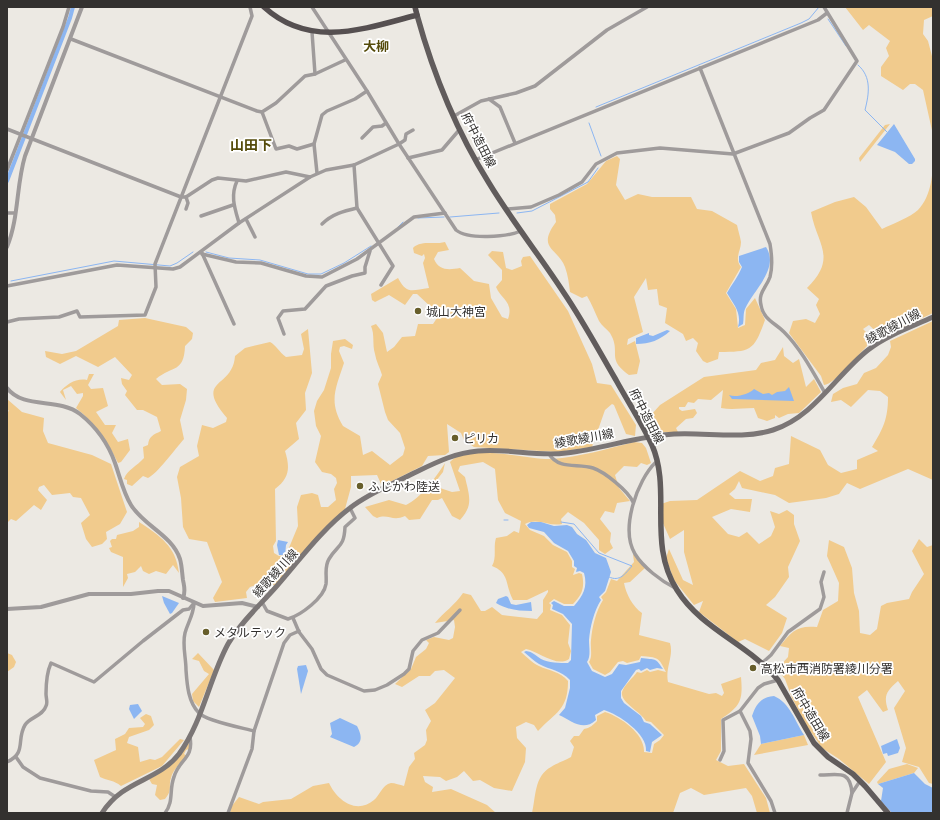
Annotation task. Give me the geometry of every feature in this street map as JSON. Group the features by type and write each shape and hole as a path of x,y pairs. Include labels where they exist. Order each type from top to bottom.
{"highway":[{"path":"264,7 280,20 294,27 312,32 328,33 354,30 417,15 415,7"}],"main road":[{"name":"府中造田線","path":"417,15 454,116 475,160 521,231 576,311 652,446 656,462 659,488 660,542 665,564 675,588 689,606 704,621 762,662 778,680 814,743 828,757 860,781 888,813"},
{"name":"綾歌綾川線","path":"102,813 114,796 169,765 177,756 190,736 230,641 262,602 335,522 350,508 371,495 434,463 454,455 480,450 549,454 594,449 647,436 685,434 750,434 766,432 779,428 799,418 872,348 933,316"}],"street":[{"path":"7,170 22,135 69,7"},
{"path":"7,247 15,213 21,169 82,7"},
{"path":"7,322 19,318 59,317 77,311 80,317 145,316 156,286 155,266 184,197 220,97 252,16 250,7"},
{"path":"312,7 345,60 367,91 408,158 456,230 465,236 502,235 521,231"},
{"path":"454,116 481,101 516,93 535,86 607,30 647,7"},
{"path":"507,209 531,207 559,195 582,182 596,164 617,154 660,148 736,154 789,132 820,113 857,61 824,7"},
{"path":"475,160 818,20 827,13"},
{"path":"312,32 315,74"},
{"path":"71,39 262,112 276,103 305,76 315,74 345,60"},
{"path":"700,68 762,221 772,258 769,280 760,296 763,313 767,319 784,332 807,361 825,393"},
{"path":"317,173 314,144 322,115 327,111 355,99 367,91"},
{"path":"489,99 500,107 515,143"},
{"path":"262,112 276,149 289,146 297,149 314,144"},
{"path":"362,138 373,127 382,126 386,123"},
{"path":"7,129 184,197 188,203 186,209"},
{"path":"408,158 442,150 460,129"},
{"path":"7,286 117,265 155,266 173,269 202,253 246,219 310,177 317,173 354,165 399,144 405,140 406,134 413,130"},
{"path":"354,165 357,208 393,266 381,284"},
{"path":"184,197 218,178 237,182 286,172 302,173 310,177"},
{"path":"237,182 234,190 233,205 239,224"},
{"path":"201,216 233,205"},
{"path":"322,224 328,218 343,211 357,208"},
{"path":"7,214 15,213"},
{"path":"202,253 236,262 261,263 306,276 322,277 370,251 414,217 445,214"},
{"path":"246,219 255,237"},
{"path":"284,334 278,318 283,311 305,309 326,286 352,276 365,273 365,267 370,251"},
{"path":"202,253 234,324"},
{"path":"322,277 326,286"},
{"path":"7,388 16,396 23,399 57,404 73,410 96,430 112,454 124,491 132,507 147,523 168,540 178,555 184,586 183,598"},
{"path":"549,454 564,465 593,468 610,479 630,496 633,502"},
{"path":"656,462 646,474 633,502 630,531 632,546 635,553 662,580 675,588"},
{"path":"262,602 267,611 283,619 293,618 309,608 323,591 326,584 325,572 329,558 342,544 345,527 355,518 350,508"},
{"path":"762,662 770,655 788,632 820,609 824,596 821,582 824,572"},
{"path":"7,609 41,607 97,593 131,594 163,591 194,603 208,606 247,603 258,607"},
{"path":"194,603 193,615 185,632 183,643 186,683 191,701 200,714 254,731"},
{"path":"7,762 16,757 20,748 22,732 26,723 42,712 46,706 47,677 52,663 94,682 143,640 183,610 189,609 194,603"},
{"path":"293,618 299,631 327,675 358,689 375,690 387,685 409,669 414,651 422,640 438,633 460,610"},
{"path":"228,813 252,749 254,731 284,643 290,635 299,631"},
{"path":"720,760 724,751 723,720 740,711 758,688 764,684 778,680"},
{"path":"740,711 750,731 751,739 748,763 771,801 775,813"},
{"path":"171,813 166,812 171,801 173,777 189,755 191,746 190,736"},
{"path":"16,757 23,767 40,778 91,791 108,792 114,796"},
{"path":"820,775 835,773 844,776 849,780 852,793"},
{"path":"847,813 852,793 860,781"}],"shaded area":[{"path":"845,7 933,7 933,16 924,20 923,34 928,41 933,60 933,135 923,90 915,84 910,84 903,90 881,76 881,67 889,56 886,48 890,41 869,25 863,30"},
{"path":"890,124 860,162 859,158 885,125"},
{"path":"617,156 620,159 616,185 625,200 638,194 652,197 691,197 697,209 712,211 737,225 741,242 738,261 741,267 726,293 736,309 738,328 745,325 746,309 755,298 765,320 758,338 750,348 738,351 719,352 718,359 707,363 703,361 696,351 698,343 693,338 686,341 683,334 665,323 667,308 659,305 657,289 648,290 646,278 634,297 643,332 628,339 627,345 635,341 640,361 637,374 629,375 618,364 615,355 615,346 610,333 599,321 587,296 582,298 570,292 565,267 562,261 550,248 548,243 550,231 556,222 555,215 550,209 550,204 587,184 606,161"},
{"path":"933,160 933,313 882,337 869,325 863,329 866,332 867,346 840,375 824,385 821,376 789,333 793,321 806,319 815,323 820,314 816,305 819,299 807,288 822,268 823,259 821,242 811,212 835,202 854,197 866,207 882,229 911,215 924,203 928,195 932,177"},
{"path":"445,242 449,250 438,252 434,259 436,263 445,269 460,268 474,281 489,284 491,298 502,317 508,319 508,305 496,287 502,280 502,270 488,255 492,251 503,252 506,268 512,270 522,266 521,261 523,257 530,256 568,311 592,364 597,383 611,385 636,425 635,436 626,434 614,405 612,404 605,410 592,447 558,452 474,447 464,440 461,433 447,424 449,452 445,455 428,456 422,466 382,486 377,475 351,476 351,487 345,509 275,585 262,583 250,587 246,592 247,598 215,602 213,598 222,582 207,542 189,539 183,527 181,498 177,477 180,467 199,456 197,446 202,425 213,428 226,422 227,418 218,405 214,396 214,390 233,366 235,356 245,348 270,342 286,357 302,355 304,349 301,334 308,329 312,373 305,393 306,410 296,423 299,439 285,451 288,462 288,472 284,481 275,489 276,541 273,546 274,553 279,556 286,555 298,526 297,507 301,495 312,493 318,495 321,507 328,507 336,500 334,489 337,483 336,478 331,474 322,472 315,462 321,436 316,426 314,411 317,401 324,390 331,368 333,341 345,339 353,345 352,349 344,346 340,347 339,351 344,363 336,387 335,402 338,417 343,426 360,436 363,455 372,451 390,465 403,455 405,448 400,433 388,420 378,384 382,375 376,357 371,326 376,324 383,333 387,352 394,347 402,337 415,336 418,324 433,324 437,318 432,308 417,294 413,294 405,305 389,295 375,302 372,300 371,294 398,278 404,287 410,290 429,288 423,263 425,258 424,254 422,256 414,253 413,248 424,243"},
{"path":"145,318 186,327 193,333 192,339 185,346 184,355 180,365 156,379 162,385 180,384 187,389 186,400 180,420 184,439 152,476 148,478 143,476 132,486 127,484 127,480 124,479 125,476 144,458 143,447 148,445 152,436 161,431 157,417 143,410 137,410 125,395 127,391 122,384 121,378 129,380 132,375 115,357 98,367 76,356 60,364 46,357 45,351 62,354 76,351 118,326 119,320"},
{"path":"933,321 933,480 908,469 860,489 847,483 839,494 826,498 789,503 775,495 742,488 739,481 735,489 729,494 735,499 752,499 750,512 731,509 712,517 728,534 739,537 747,532 759,544 771,536 775,527 770,511 779,514 787,510 794,515 794,524 800,541 788,567 789,577 775,597 766,605 787,618 782,633 769,651 745,639 738,642 699,612 703,601 694,605 674,580 666,558 669,549 683,580 693,585 684,552 684,530 670,539 662,521 661,504 670,501 697,500 740,471 760,481 773,476 775,468 789,464 791,436 820,450 828,465 841,473 857,469 857,460 878,451 872,447 884,424 887,412 888,397 880,391 868,390 851,407 841,400 831,402 833,394 843,388 857,384 864,373 876,368 888,355 891,347 890,341"},
{"path":"783,347 784,356 793,363 799,359 806,387 814,379 821,392 799,413 788,414 779,418 775,415 775,418 767,421 758,418 754,408 721,408 723,390 711,400 698,399 694,403 688,402 685,407 679,407 682,411 695,409 697,413 693,418 686,419 676,428 678,432 657,432 651,424 651,415 660,405 704,377 756,370 761,363 775,360"},
{"path":"89,374 94,374 88,385 91,389 103,388 108,406 96,412 105,425 116,425 112,433 118,442 128,439 130,450 121,462 118,463 100,432 76,408 83,396 83,393 77,394 71,386 63,390 66,400 60,392 72,382 87,380"},
{"path":"7,399 22,412 44,418 43,431 48,443 92,455 111,464 127,512 120,524 106,532 107,539 102,544 92,547 86,539 81,523 90,515 81,498 73,497 70,493 52,495 44,485 39,487 38,490 47,500 41,510 34,505 16,521 11,519 7,523 7,412 9,411 7,409"},
{"path":"634,442 642,443 646,448 651,463 647,465 641,463 637,467 624,466 615,475 619,488 630,501 617,503 614,513 605,511 600,519 611,533 610,542 613,548 605,554 599,550 599,540 584,523 568,512 561,519 562,524 557,525 534,521 525,524 530,530 544,536 553,545 567,552 572,561 572,567 575,569 573,575 579,573 582,574 583,587 581,594 573,604 564,604 554,599 549,603 551,605 550,610 562,615 570,625 568,643 571,651 569,659 559,662 531,650 526,649 521,652 536,665 558,673 568,681 566,698 560,710 538,731 534,725 526,722 516,727 517,738 526,748 525,762 512,791 494,788 480,780 473,781 464,771 457,777 446,781 440,777 423,776 425,782 433,787 432,792 451,789 487,805 496,813 230,813 231,807 239,797 259,804 263,802 291,799 313,786 329,783 332,789 342,800 354,806 367,804 374,800 388,784 393,783 404,786 409,767 415,759 414,753 425,745 427,740 426,730 431,721 425,710 435,703 455,678 444,670 435,671 430,676 419,676 402,687 395,684 411,669 416,657 426,649 429,643 426,640 434,637 449,640 453,638 455,627 454,620 435,623 463,593 471,595 481,611 485,611 492,607 502,615 537,619 543,612 543,600 548,590 527,600 513,600 502,572 492,566 496,538 507,536 514,531 519,533 521,521 505,513 498,500 495,469 483,462 460,466 458,471 465,477 468,489 469,505 460,520 452,516 442,498 432,500 420,519 409,520 405,516 401,518 384,516 377,518 373,516 365,507 389,500 406,505 412,502 433,481 445,463 443,472 432,486 435,491 440,488 452,492 460,491 450,462 459,456 470,453 498,453 541,459 552,459 583,455"},
{"path":"139,522 160,537 171,549 179,573 173,565 166,574 156,571 149,574 143,571 141,566 135,572 127,574 128,578 123,587 123,557 111,552 109,548 112,547 110,541 112,539 116,539 117,535 133,531 139,527"},
{"path":"919,539 927,547 933,545 933,784 929,783 919,767 902,762 906,748 894,708 905,691 898,681 887,694 886,701 888,710 883,712 867,690 858,697 886,762 869,784 839,759 822,748 806,725 792,698 785,679 777,669 788,657 789,648 780,646 788,636 796,630 804,627 817,627 823,610 838,601 839,583 827,556 829,540 844,547 852,568 854,593 859,611 860,633 870,635 877,629 881,606 887,603 909,599 924,574 912,551"},
{"path":"633,554 645,568 630,582 624,583 625,587 633,604 642,613 639,635 670,643 671,653 667,677 668,682 709,694 716,693 722,696 724,693 721,684 741,677 742,691 739,702 733,710 721,719 721,751 716,760 728,766 744,764 766,798 770,813 757,813 752,796 746,788 704,795 691,788 680,793 673,813 532,813 537,787 541,776 551,767 571,757 574,747 570,741 574,736 579,736 584,729 594,724 597,721 597,716 605,712 625,722 641,739 644,752 652,753 654,744 664,735 651,722 646,721 627,703 622,696 622,692 625,687 637,672 641,673 647,670 650,672 658,670 666,672 659,660 641,656 639,660 627,663 623,661 618,662 610,672 605,675 593,669 589,662 591,657 592,630 596,614 603,600 601,597 606,592 611,579 617,581 634,562"},
{"path":"7,653 12,655 16,662 14,667 7,672"},
{"path":"198,653 214,670 199,707 193,701 192,694 209,674 204,671 199,661 192,659"},
{"path":"146,714 151,716 154,725 149,730 129,737 127,743 138,747 140,762 150,759 155,760 162,757 180,739 184,740 162,766 121,786 100,777 94,760 116,750 115,739 125,734 129,728 143,727 145,724 140,718"},
{"path":"804,735 808,745 754,755 761,744"},
{"path":"189,743 189,749 186,750 184,754 187,756 175,769 172,775 169,793 165,799 160,800 155,795 157,785 152,784 149,779 157,775"},
{"path":"907,764 918,768 914,773 878,784 877,782 889,769"}],"water":[{"path":"894,124 915,159 912,164 909,164 895,152 877,145"},
{"path":"766,247 770,263 768,271 745,309 743,324 738,327 738,313 735,305 727,293 742,267 739,262 739,256"},
{"path":"667,330 670,331 659,339 636,344 636,338 649,333 649,335 653,336"},
{"path":"789,387 794,401 732,399 729,395 742,395 754,389 763,394 769,393 772,395 777,392 785,391"},
{"path":"531,522 541,522 554,526 567,525 572,527 577,534 586,540 595,553 606,558 611,572 605,591 599,597 601,600 596,609 590,630 589,655 587,662 592,671 605,677 612,674 619,664 626,665 640,662 641,658 655,660 663,669 657,668 650,670 647,668 641,671 639,669 636,670 621,691 621,698 624,703 641,716 644,722 650,724 662,735 652,742 650,752 646,751 642,738 631,726 610,712 604,710 595,715 596,720 587,725 578,724 559,715 565,708 570,688 570,680 559,672 539,664 524,652 530,652 541,659 551,662 568,663 571,660 572,624 563,614 552,609 553,605 551,603 554,601 564,606 574,606 580,599 585,587 584,573 580,571 576,572 577,568 574,566 574,561 568,551 554,543 544,532 529,528 527,525"},
{"path":"278,540 288,542 286,545 285,555 279,555 277,545"},
{"path":"162,596 179,603 172,613 170,614"},
{"path":"506,596 511,604 516,605 531,602 532,611 513,610 496,603 498,599"},
{"path":"306,665 308,671 301,694 297,669 298,666"},
{"path":"774,696 780,699 792,713 804,735 761,744 760,736 752,716 755,708 762,700"},
{"path":"138,704 142,711 134,719 129,709 130,705"},
{"path":"340,718 357,726 361,738 359,743 354,747 330,737 332,734 330,723"},
{"path":"897,739 900,748 898,753 888,756 887,753 883,754 881,746"},
{"path":"914,773 925,784 933,788 933,813 892,813 881,801 883,788 878,784"}],"waterway":[{"path":"7,181 73,7"},
{"path":"596,107 801,23 809,19 819,7"},
{"path":"828,19 846,46"},
{"path":"858,65 866,75 868,86 868,98 865,110 887,132"},
{"path":"589,123 601,156"},
{"path":"517,213 532,211 588,182 598,168"},
{"path":"450,217 499,213"},
{"path":"418,218 444,217"},
{"path":"398,227 403,222"},
{"path":"206,252 229,258 260,260 308,274 321,274 344,263 371,246"},
{"path":"11,281 114,261 170,266 193,252"},
{"path":"561,522 574,524 599,553 632,566 619,578 616,579 609,577"}],"place":[{"name":"城山大神宮","path":"418,311"},
{"name":"ピリカ","path":"455,438"},
{"name":"ふじかわ陸送","path":"360,486"},
{"name":"メタルテック","path":"206,632"},
{"name":"高松市西消防署綾川分署","path":"753,668"}],"district":[{"name":"大柳","path":"376,46"},
{"name":"山田下","path":"251,145"}]}
